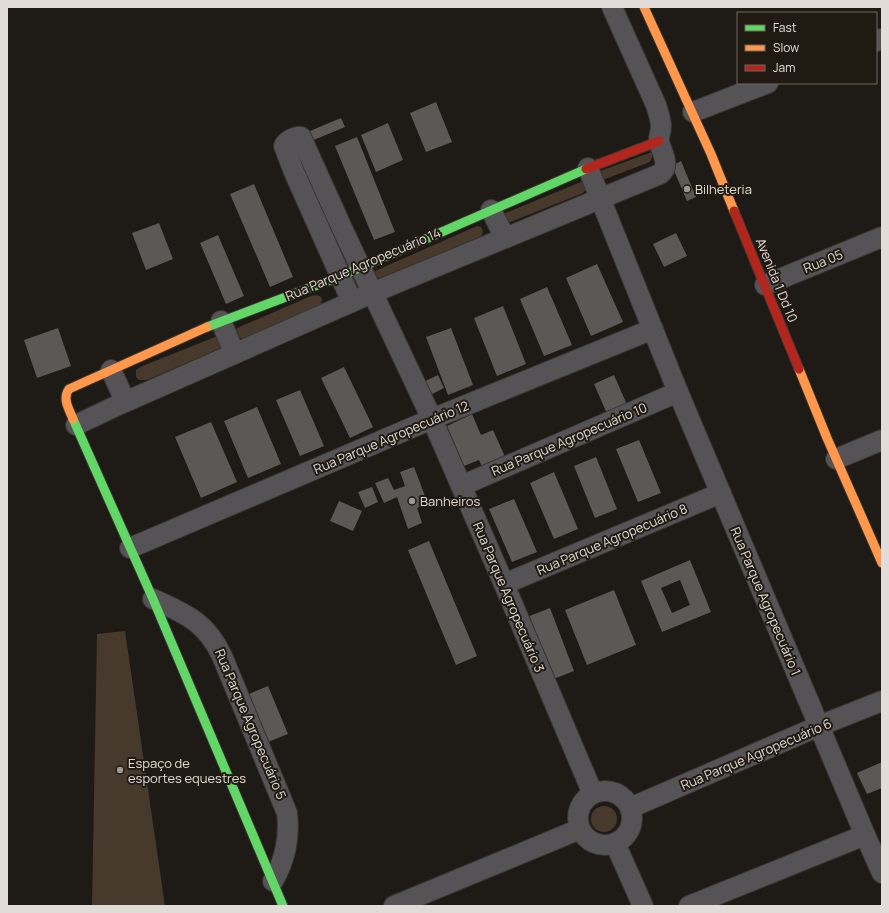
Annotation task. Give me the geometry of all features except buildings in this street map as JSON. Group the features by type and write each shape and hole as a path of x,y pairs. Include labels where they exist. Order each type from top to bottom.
{"street":[{"path":"284,906 153,599 76,425 234,353 372,293 660,174 665,168 666,162 659,141 661,125 656,105 612,7"},
{"name":"Avenida 1 Dd 10","path":"644,7 693,112 836,459 882,563"},
{"path":"693,112 765,84"},
{"name":"Rua Parque Agropecuário 3","path":"308,201 294,172 284,146 285,143 298,136 301,137 372,293 432,419 593,794"},
{"name":"Rua Parque Agropecuário 14","path":"76,425 65,401 65,395 69,389 221,321 341,276 588,168 659,141"},
{"name":"Rua Parque Agropecuário 1","path":"588,168 678,392 882,873"},
{"path":"326,192 308,201 352,302"},
{"path":"491,210 505,238"},
{"name":"Rua 05","path":"765,285 882,238"},
{"path":"221,321 234,353"},
{"name":"Rua Parque Agropecuário 12","path":"130,548 432,419 653,329"},
{"path":"111,370 125,402"},
{"name":"Rua Parque Agropecuário 10","path":"461,486 678,392"},
{"path":"836,459 882,440"},
{"name":"Rua Parque Agropecuário 8","path":"504,584 721,493"},
{"name":"Rua Parque Agropecuário 5","path":"153,599 192,618 215,640 225,663 287,813 288,832 283,858 279,870 273,880"},
{"name":"Rua Parque Agropecuário 6","path":"630,808 819,726 882,701"},
{"path":"601,791 610,791 619,795 626,801 630,808 632,816 631,825 628,832 615,843 607,845 591,841 580,829 578,813 586,798 593,794 601,791"},
{"path":"394,906 580,829"},
{"path":"689,906 865,835"},
{"path":"615,843 643,906"}],"shaded area":[{"path":"652,152 653,155 650,162 600,181 595,173"},
{"path":"581,182 584,183 586,189 583,193 508,223 503,214"},
{"path":"477,226 481,227 483,231 482,235 478,238 380,278 375,276 375,271"},
{"path":"317,295 322,299 317,310 243,339 239,338 236,331 237,328 311,296"},
{"path":"215,337 219,338 221,348 147,380 139,380 136,377 136,370 140,367"},
{"name":"Espaço de esportes equestres","path":"125,631 165,906 92,906 97,634"},
{"path":"604,806 613,810 617,819 613,828 604,832 595,828 591,819 595,810"}],"traffic: fast":[{"path":"207,327 341,276 586,169"},
{"path":"73,419 153,599 283,906"}],"traffic: slow":[{"path":"644,7 711,154 734,211"},
{"path":"73,419 66,400 69,389 207,327"},
{"path":"799,369 827,438 882,563"}],"traffic: jam":[{"path":"586,169 659,141"},
{"path":"734,211 799,369"}],"place":[{"name":"Bilheteria","path":"687,189"},
{"name":"Banheiros","path":"412,501"},
{"name":"Espaço de esportes equestres","path":"120,770"}]}
